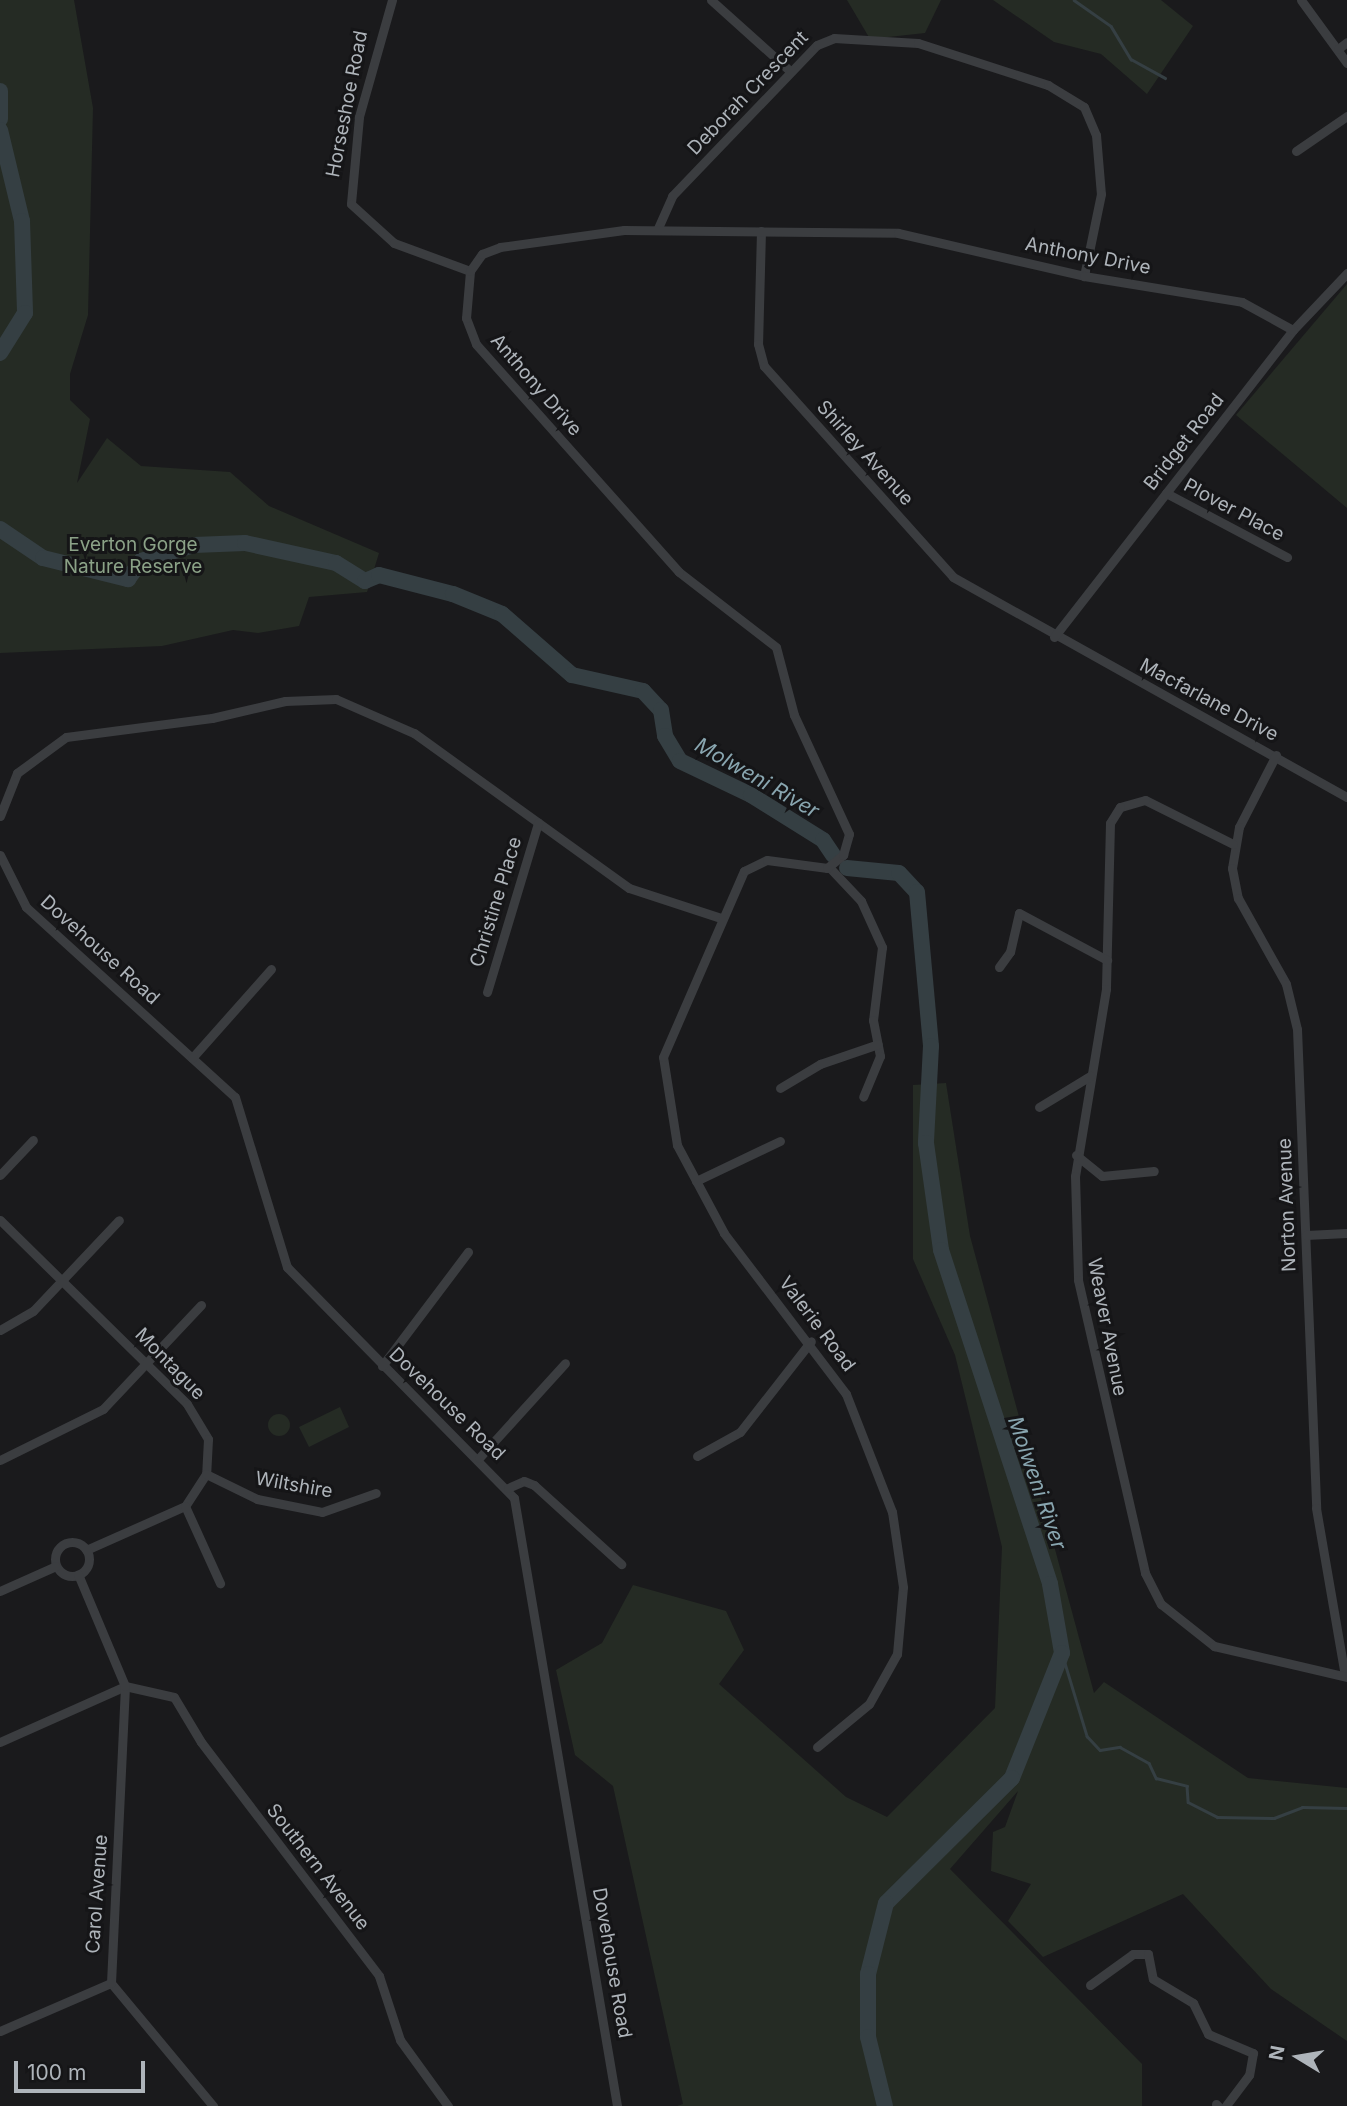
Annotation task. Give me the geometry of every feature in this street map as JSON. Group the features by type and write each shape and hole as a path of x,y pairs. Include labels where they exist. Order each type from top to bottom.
{"street":[{"name":"Horseshoe Road","path":"392,0 361,106 351,204 394,243 470,271"},
{"path":"711,0 790,71"},
{"path":"1301,0 1347,63"},
{"name":"Deborah Crescent","path":"658,228 672,196 790,71 825,40 892,41 958,52 1073,96 1092,122 1100,164 1099,214 1084,276"},
{"path":"1338,49 1347,42"},
{"path":"1296,151 1347,116"},
{"name":"Anthony Drive","path":"829,867 847,850 849,834 794,715 776,647 679,572 476,344 466,318 470,271 482,254 500,247 658,228 914,235 1084,276 1242,302 1293,330"},
{"name":"Shirley Avenue","path":"761,231 758,344 764,366 954,577 1054,637"},
{"name":"Bridget Road","path":"1054,637 1293,330 1347,274"},
{"name":"Plover Place","path":"1166,493 1287,557"},
{"name":"Macfarlane Drive","path":"1054,637 1276,755 1347,797"},
{"path":"0,816 18,773 66,737 317,698 389,718 642,895 721,918 739,878 754,864 829,867 861,901 882,947 873,1020 879,1061 863,1097"},
{"path":"1233,844 1276,755"},
{"name":"Weaver Avenue","path":"1233,844 1154,803 1137,800 1120,807 1109,836 1107,960 1076,1155 1073,1228 1083,1314 1152,1589 1172,1618 1214,1646 1346,1676"},
{"name":"Christine Place","path":"487,992 538,823"},
{"name":"Norton Avenue","path":"1233,844 1238,898 1286,984 1297,1028 1317,1526 1346,1676"},
{"name":"Dovehouse Road","path":"0,855 26,907 237,1101 285,1264 382,1366 508,1488 517,1509 617,2106"},
{"path":"999,967 1010,952 1019,914 1107,960"},
{"name":"Valerie Road","path":"721,918 663,1053 670,1123 696,1181 724,1233 811,1341 851,1403 879,1466 898,1546 904,1612 882,1686 817,1747"},
{"path":"192,1058 271,969"},
{"path":"780,1087 820,1063 878,1045"},
{"path":"1039,1107 1090,1076"},
{"path":"0,1175 33,1140"},
{"path":"696,1181 780,1141"},
{"path":"1076,1155 1102,1176 1154,1171"},
{"name":"Montague","path":"0,1220 64,1280 201,1422 209,1447 206,1474"},
{"path":"0,1330 27,1316 119,1220"},
{"path":"1306,1235 1347,1233"},
{"path":"382,1366 468,1252"},
{"path":"0,1460 91,1418 147,1364 201,1305"},
{"path":"697,1456 740,1432 811,1341"},
{"path":"479,1458 565,1363"},
{"path":"56,1566 57,1549 66,1543 86,1550 185,1506 206,1474"},
{"name":"Wiltshire","path":"206,1474 257,1499 329,1513 376,1493"},
{"path":"508,1488 524,1481 534,1485 621,1564"},
{"path":"185,1506 220,1583"},
{"path":"78,1574 87,1566 86,1550"},
{"path":"0,1591 56,1566 78,1574 125,1686 0,1742"},
{"name":"Carol Avenue","path":"111,1983 125,1686"},
{"name":"Southern Avenue","path":"125,1686 163,1690 180,1704 201,1742 379,1976 400,2040 448,2106"},
{"path":"1090,1985 1133,1954 1148,1954 1153,1979 1193,2003 1208,2034 1253,2053 1249,2075 1220,2105"},
{"path":"0,2031 111,1983 213,2106"}],"green space":[{"name":"Everton Gorge Nature Reserve","path":"0,0 74,0 93,108 88,315 70,374 70,400 90,419 77,483 107,438 141,466 230,472 269,506 379,553 367,592 309,597 299,626 258,633 233,630 162,646 0,653"},
{"path":"847,0 941,0 925,33 870,39"},
{"path":"993,0 1161,0 1193,26 1147,94 1101,54 1054,42"},
{"path":"1347,284 1347,508 1236,415"},
{"path":"946,1083 970,1236 1094,1693 1104,1682 1248,1778 1347,1788 1347,2041 1271,1989 1183,1894 1043,1957 1008,1921 1031,1884 991,1871 993,1832 1005,1827 1018,1791 950,1869 1142,2064 1142,2106 677,2106 683,2104 613,1786 575,1755 556,1670 602,1643 633,1585 726,1611 744,1650 719,1684 846,1797 887,1817 995,1708 1002,1547 955,1355 913,1259 913,1085"},
{"path":"340,1407 349,1427 309,1447 299,1427"},
{"path":"279,1414 287,1417 290,1425 287,1433 279,1436 271,1433 268,1425 271,1417"}],"waterway":[{"path":"1074,0 1111,26 1131,59 1165,78"},
{"name":"Molweni River","path":"0,91 0,119"},
{"name":"Molweni River","path":"0,130 22,221 25,313 0,353"},
{"name":"Molweni River","path":"0,529 43,558 128,579 141,561 194,545 245,543 336,563 365,581 379,575 453,594 502,614 572,675 643,691 661,710 665,736 680,761 751,795 823,840 833,855"},
{"name":"Molweni River","path":"847,868 899,873 917,892 931,1046 926,1143 941,1250 1050,1584 1062,1653 1012,1778 886,1903 868,1974 868,2037 885,2106"},
{"path":"1062,1653 1087,1736 1100,1750 1120,1747 1149,1763 1156,1778 1187,1786 1188,1802 1217,1817 1274,1818 1302,1807 1347,1808"}]}
